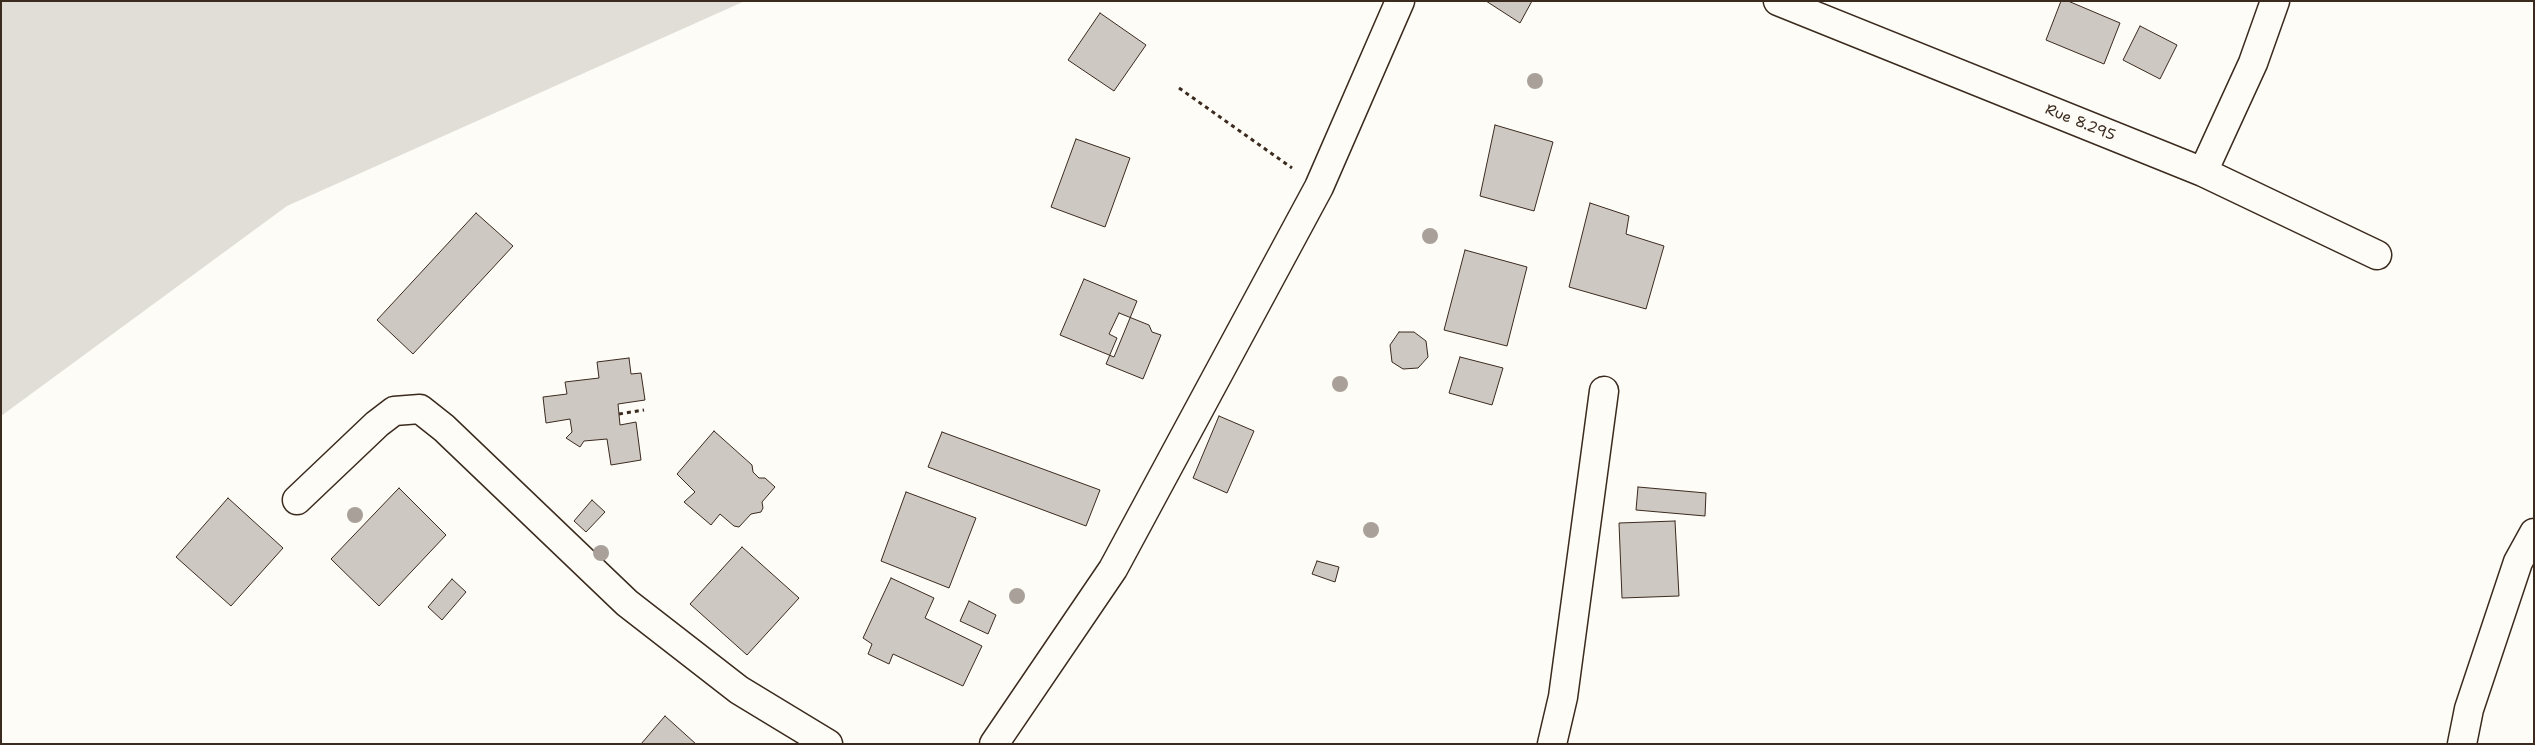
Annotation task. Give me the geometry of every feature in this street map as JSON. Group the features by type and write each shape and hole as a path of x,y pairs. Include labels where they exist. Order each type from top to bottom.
{"main road":[{"path":"995,744 1113,568 1320,187 1400,1"},
{"name":"Rue 8.295","path":"1778,1 2203,172 2377,255"},
{"path":"2203,172 2253,63 2275,1"},
{"path":"1552,744 1563,697 1604,391"},
{"path":"297,500 376,424 394,411 420,409 444,428 627,603 739,690 828,744"},
{"path":"2462,744 2469,709 2518,562 2534,532"}],"path":[{"path":"1179,88 1320,187"},
{"path":"619,414 644,410"}],"shaded area":[{"path":"1,1 745,1 287,206 1,416"}],"building":[{"path":"1486,1 1532,1 1520,23"},
{"path":"2061,1 2068,1 2120,23 2104,64 2046,40"},
{"path":"1100,13 1146,45 1114,91 1068,60"},
{"path":"2140,26 2177,45 2160,79 2123,60"},
{"path":"1495,125 1553,142 1534,211 1480,196"},
{"path":"1076,139 1130,158 1105,227 1051,207"},
{"path":"1590,203 1629,216 1626,234 1664,246 1646,309 1569,287"},
{"path":"476,213 513,246 413,354 377,320"},
{"path":"1465,250 1527,267 1507,346 1444,330"},
{"path":"1084,279 1137,301 1114,357 1060,335"},
{"path":"1119,313 1149,325 1152,332 1161,335 1143,379 1106,364 1117,338 1109,334"},
{"path":"1399,332 1414,332 1426,341 1428,357 1418,368 1403,369 1392,362 1390,345"},
{"path":"1460,357 1503,368 1492,405 1449,393"},
{"path":"629,358 631,374 641,373 645,400 618,404 620,425 636,422 641,460 611,465 607,439 584,441 580,447 566,438 572,432 570,419 546,423 543,397 567,394 565,382 599,378 597,362"},
{"path":"1219,416 1254,431 1227,493 1193,478"},
{"path":"714,431 752,465 753,472 759,478 765,478 775,487 762,502 763,508 761,512 751,514 739,527 734,526 720,514 711,525 684,502 695,492 677,474"},
{"path":"942,432 1100,490 1086,526 928,467"},
{"path":"1638,487 1706,493 1705,516 1636,510"},
{"path":"399,488 446,535 379,606 331,559"},
{"path":"906,492 976,518 949,588 881,561"},
{"path":"228,498 283,548 231,606 176,557"},
{"path":"592,500 605,512 586,532 574,521"},
{"path":"1675,521 1679,596 1622,598 1619,523"},
{"path":"742,547 799,598 747,655 690,604"},
{"path":"1317,561 1339,567 1335,582 1312,574"},
{"path":"891,578 934,598 925,618 982,646 963,686 893,654 889,664 868,654 872,644 863,638"},
{"path":"452,579 466,592 442,620 428,607"},
{"path":"969,601 996,615 988,634 960,621"},
{"path":"665,716 696,744 641,744"}]}
